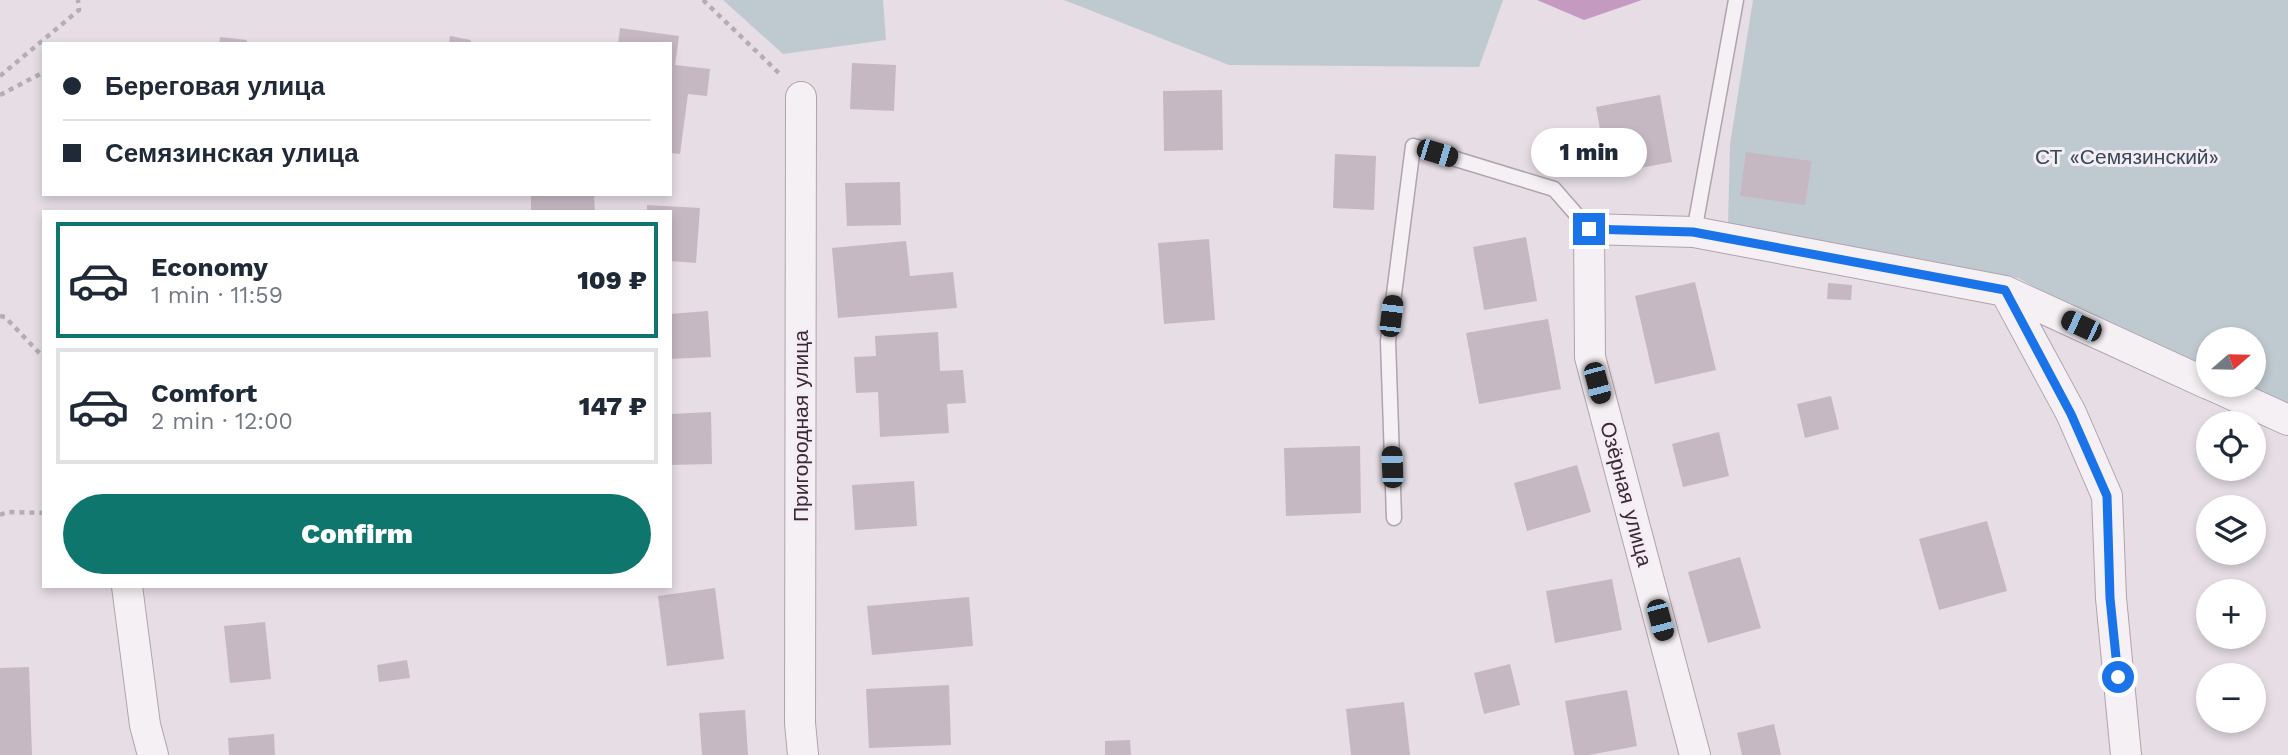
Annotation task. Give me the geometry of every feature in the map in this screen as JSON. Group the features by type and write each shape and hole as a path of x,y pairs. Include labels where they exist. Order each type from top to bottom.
{"street":[{"name":"Пригородная улица","path":"802,97 800,723 803,755"},
{"path":"1589,229 1693,232 2005,290 2196,378"},
{"name":"Озёрная улица","path":"1589,229 1590,357 1695,755"},
{"path":"2005,290 2071,414 2107,496 2110,598 2126,755"},
{"path":"2238,397 2288,420"},
{"path":"127,588 145,725 152,755"}],"lane":[{"path":"1693,232 1737,0"},
{"path":"1394,518 1388,341 1413,146 1555,189 1589,229"}],"path":[{"path":"0,76 79,10 78,0"},
{"path":"703,0 764,56 802,97"},
{"path":"0,95 42,73"},
{"path":"2,315 42,356"},
{"path":"0,515 7,512 42,513"}],"green space":[{"path":"723,0 883,0 886,40 783,54"},
{"path":"1064,0 1503,0 1479,67 1229,65"},
{"name":"СТ «Семязинский»","path":"1753,0 2288,0 2288,422 2241,397 2266,397 2266,327 2196,327 2196,374 2018,278 1728,224 1730,144"}],"shaded area":[{"path":"1537,0 1642,0 1584,20"}],"building":[{"path":"620,28 679,36 675,65 710,69 707,96 688,94 680,154 672,153 672,42 618,42"},
{"path":"450,36 471,40 470,42 449,42"},
{"path":"220,37 247,40 246,42 219,42"},
{"path":"852,63 896,65 894,111 850,109"},
{"path":"1222,90 1223,150 1164,151 1163,91"},
{"path":"1660,95 1672,162 1608,174 1596,107"},
{"path":"1746,152 1812,161 1805,205 1740,196"},
{"path":"1335,154 1376,156 1374,210 1333,208"},
{"path":"900,182 901,225 847,226 845,183"},
{"path":"531,196 594,196 595,210 531,210"},
{"path":"647,205 700,208 696,263 672,261 672,210 647,210"},
{"path":"1526,237 1537,301 1484,310 1473,247"},
{"path":"1209,239 1215,320 1164,324 1158,243"},
{"path":"906,241 910,276 953,272 957,308 838,318 832,248"},
{"path":"1695,282 1716,370 1655,384 1635,296"},
{"path":"1828,283 1852,285 1851,300 1827,299"},
{"path":"708,311 711,357 672,359 672,314"},
{"path":"1548,319 1561,389 1479,404 1466,333"},
{"path":"938,332 940,371 963,370 966,403 947,404 949,433 880,437 878,392 856,393 854,357 876,356 875,336"},
{"path":"1831,396 1839,429 1805,438 1797,404"},
{"path":"711,412 712,464 672,465 672,414"},
{"path":"1719,432 1729,476 1683,487 1672,444"},
{"path":"1360,446 1361,513 1286,516 1284,448"},
{"path":"1577,465 1591,512 1527,531 1514,483"},
{"path":"914,481 917,526 855,530 852,485"},
{"path":"1987,521 2007,591 1939,610 1919,539"},
{"path":"1740,557 1761,628 1708,643 1688,572"},
{"path":"1612,579 1622,630 1555,643 1546,591"},
{"path":"715,588 724,659 667,666 658,596"},
{"path":"969,597 973,646 872,655 867,606"},
{"path":"265,622 271,679 230,683 224,626"},
{"path":"407,660 410,678 379,682 377,665"},
{"path":"1510,664 1520,705 1484,714 1474,673"},
{"path":"29,667 32,755 0,755 0,668"},
{"path":"949,685 951,745 869,748 866,689"},
{"path":"1627,690 1637,746 1589,755 1574,755 1565,701"},
{"path":"1404,702 1410,755 1351,755 1346,709"},
{"path":"745,710 748,755 702,755 699,713"},
{"path":"1774,724 1781,755 1742,755 1737,733"},
{"path":"274,734 275,755 229,755 228,738"},
{"path":"1130,740 1131,755 1105,755 1105,741"}],"route":[{"path":"1589,229 1693,232 2005,290 2071,414 2107,496 2110,598 2118,677"}]}
